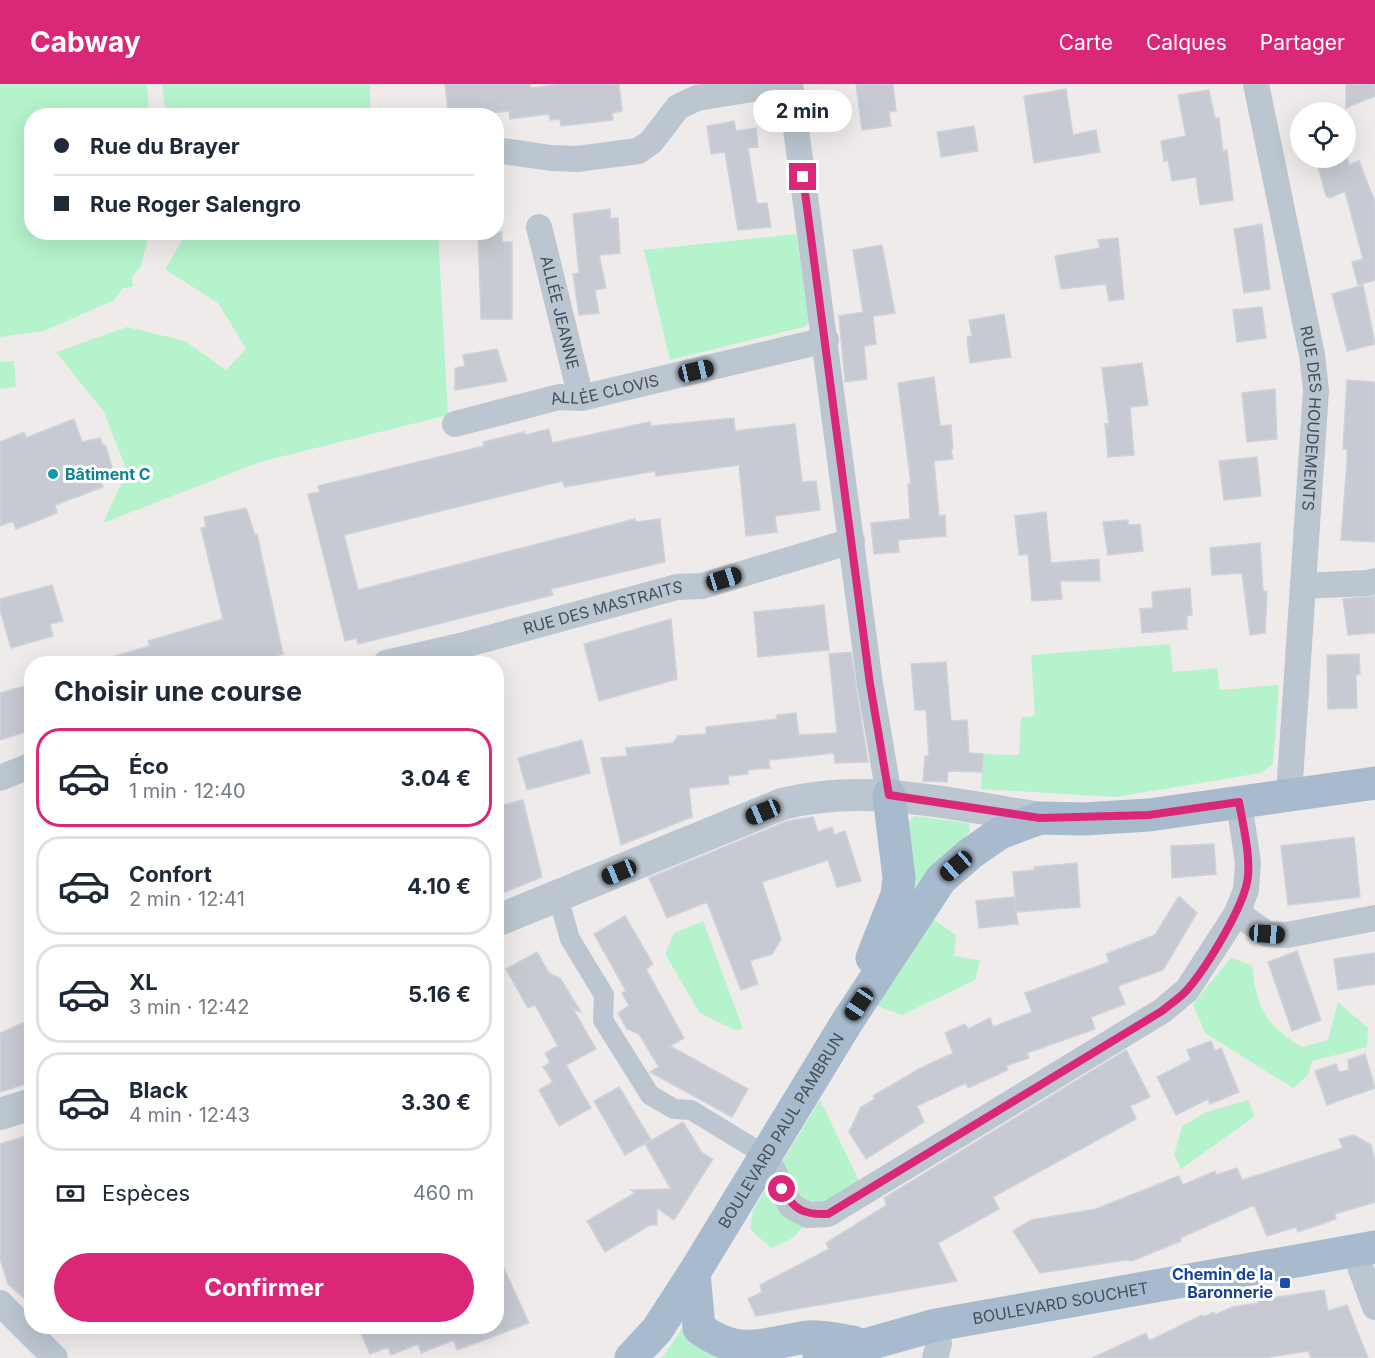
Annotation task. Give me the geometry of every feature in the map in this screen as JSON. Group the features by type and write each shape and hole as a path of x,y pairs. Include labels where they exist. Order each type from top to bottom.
{"main road":[{"name":"BOULEVARD PAUL PAMBRUN","path":"631,1358 657,1330 694,1274 847,1022 941,879 971,852 1000,833 1040,818 1149,815 1375,783"},
{"path":"847,1022 897,895 899,878 889,795"},
{"name":"BOULEVARD SOUCHET","path":"819,1358 936,1325 1364,1248"},
{"path":"694,1274 699,1328 714,1341 728,1348 746,1350 810,1337 866,1343"}],"street":[{"path":"504,151 551,158 578,159 638,152 651,142 678,107 697,98 783,84"},
{"path":"790,84 872,695 889,795"},
{"name":"RUE DES HOUDEMENTS","path":"1256,84 1312,355 1316,390 1289,795"},
{"name":"ALLÉE JEANNE","path":"539,227 581,398"},
{"name":"ALLÉE CLOVIS","path":"455,424 559,397 581,398 826,340"},
{"name":"RUE DES MASTRAITS","path":"416,656 677,588 702,586 852,541"},
{"path":"1303,586 1367,584 1375,581"},
{"path":"0,778 24,768"},
{"path":"504,918 782,804 803,799 889,795 1040,818"},
{"path":"558,897 570,939 604,995 603,1020 650,1095 674,1109 691,1110 765,1155 791,1206 808,1215 828,1214 1162,1011 1187,990 1237,913 1246,890 1248,875 1239,802"},
{"path":"1237,913 1267,934 1287,935 1375,918"},
{"path":"0,1114 24,1106"},
{"path":"1364,1248 1375,1306"},
{"path":"0,1303 24,1327"},
{"path":"935,1358 939,1344 936,1325"},
{"path":"31,1334 55,1358"}],"green space":[{"path":"0,84 147,84 149,108 24,108 24,240 147,240 141,266 132,277 133,287 123,288 114,300 44,331 0,337"},
{"path":"162,84 370,84 370,108 165,108"},
{"path":"796,234 810,320 804,327 670,360 644,250"},
{"path":"181,240 438,240 448,415 260,462 103,523 127,471 104,412 56,352 127,327 185,341 226,370 246,349 219,304 165,269"},
{"path":"14,361 16,387 0,389 0,362"},
{"path":"1170,644 1173,672 1217,668 1220,690 1279,685 1273,764 1261,773 1115,797 981,789 983,754 1019,755 1021,717 1035,716 1031,655"},
{"path":"914,816 969,823 970,831 916,894 905,843 908,824"},
{"path":"931,918 956,935 954,956 980,960 975,980 902,1015 877,1006"},
{"path":"703,921 743,1029 735,1030 700,1013 665,954 674,933"},
{"path":"1231,958 1252,965 1256,992 1264,1013 1270,1022 1289,1039 1302,1047 1328,1040 1338,1002 1368,1028 1367,1047 1312,1061 1308,1075 1293,1088 1205,1033 1193,1004"},
{"path":"820,1100 859,1181 832,1200 791,1239 771,1248 750,1229 753,1210"},
{"path":"1248,1100 1255,1116 1181,1169 1174,1155 1182,1127 1204,1113"},
{"path":"686,1323 700,1345 710,1353 723,1358 662,1358"}],"building":[{"path":"445,84 530,84 531,88 562,84 619,84 622,111 612,113 613,120 561,126 560,119 550,120 549,114 510,119 509,111 504,112 504,108 448,108"},
{"path":"856,84 893,84 896,111 889,112 891,126 862,130"},
{"path":"1346,84 1375,84 1375,96 1356,104 1356,102 1346,102"},
{"path":"1066,89 1073,135 1096,130 1100,152 1034,163 1024,96"},
{"path":"1209,90 1215,118 1219,118 1223,151 1227,150 1233,200 1200,205 1196,177 1172,181 1168,160 1164,161 1161,141 1186,136 1178,95"},
{"path":"734,121 736,131 756,128 758,147 748,148 757,204 767,203 771,227 738,230 725,152 711,154 707,126"},
{"path":"974,126 978,151 941,157 937,132"},
{"path":"1359,161 1375,202 1375,280 1358,285 1352,262 1363,259 1345,191 1330,198 1326,196 1318,168 1356,168 1356,162"},
{"path":"610,209 610,219 618,218 620,253 599,255 606,288 595,290 599,313 579,315 573,274 579,273 573,214"},
{"path":"1262,224 1270,289 1244,293 1234,229"},
{"path":"1118,238 1124,299 1109,301 1106,284 1061,289 1055,256 1100,248 1098,240"},
{"path":"478,240 512,242 512,319 481,319"},
{"path":"882,245 895,313 873,316 876,344 864,346 867,379 845,382 839,316 863,312 853,250"},
{"path":"1363,285 1375,344 1347,351 1332,294"},
{"path":"1262,307 1266,338 1237,342 1233,310"},
{"path":"1004,314 1011,357 970,363 967,337 972,336 969,320"},
{"path":"497,349 507,381 455,390 455,368 465,366 463,355"},
{"path":"1142,363 1148,405 1130,407 1134,455 1108,457 1105,424 1109,424 1102,368"},
{"path":"934,377 940,426 951,425 953,449 951,450 953,459 934,461 939,516 945,515 946,536 898,540 899,552 874,554 871,523 910,519 908,484 911,484 898,383"},
{"path":"1347,380 1375,382 1375,542 1341,540 1347,461 1347,449 1343,449"},
{"path":"1275,389 1277,439 1247,442 1242,393"},
{"path":"734,418 735,431 795,424 802,482 816,481 820,510 775,516 777,532 746,536 739,465 656,476 655,471 565,487 562,481 344,535 358,590 635,519 636,522 660,519 665,562 551,589 553,595 358,644 356,638 345,641 308,494 320,492 318,486 484,446 483,442 524,432 525,435 549,429 552,443 650,422 651,426"},
{"name":"Bâtiment C","path":"74,419 82,442 100,438 102,444 106,446 112,468 100,479 103,487 55,505 57,513 16,529 13,521 0,526 0,442 24,432 26,438"},
{"path":"1257,457 1261,496 1224,500 1219,461"},
{"path":"246,508 255,535 257,534 283,654 276,656 115,656 150,646 148,641 223,619 201,528 206,527 204,517"},
{"path":"1046,512 1051,563 1099,559 1100,581 1060,581 1062,599 1032,601 1028,554 1019,555 1015,516"},
{"path":"1128,520 1128,525 1140,524 1143,551 1108,555 1103,522"},
{"path":"1260,543 1263,591 1267,591 1265,633 1250,635 1242,573 1212,575 1210,548"},
{"path":"52,585 63,621 50,624 53,636 11,648 0,610 0,599"},
{"path":"1190,588 1192,615 1187,616 1187,629 1142,633 1140,609 1153,608 1152,592"},
{"path":"1375,596 1375,633 1348,635 1343,599"},
{"path":"824,605 829,650 758,657 754,612"},
{"path":"671,619 677,679 599,701 584,644"},
{"path":"851,652 868,762 835,763 834,753 769,760 770,768 748,770 748,774 728,776 729,784 689,788 692,817 621,845 601,758 627,756 626,748 673,743 678,736 706,734 706,727 777,719 777,715 796,713 799,735 837,733 829,654"},
{"path":"1359,654 1360,674 1356,675 1357,708 1328,709 1327,655"},
{"path":"946,662 951,721 967,720 969,753 983,754 982,772 948,771 947,782 923,781 925,756 929,756 926,710 915,710 911,664"},
{"path":"24,686 24,732 0,740 0,693"},
{"path":"582,740 590,773 527,790 518,758"},
{"path":"523,800 542,877 504,893 504,805"},
{"path":"813,817 818,832 832,827 834,835 845,831 861,881 837,887 828,860 762,882 781,939 772,954 750,961 758,984 741,990 707,902 667,918 649,878 787,821"},
{"path":"1354,837 1360,897 1288,905 1281,846"},
{"path":"1214,844 1216,874 1172,878 1171,846"},
{"path":"1077,863 1080,907 1016,912 1018,924 979,928 976,901 1015,897 1013,872 1034,870 1034,867"},
{"path":"1179,896 1197,913 1163,970 1118,986 1125,1004 1091,1017 1095,1029 1027,1053 1029,1058 1006,1066 1008,1070 968,1088 966,1083 917,1106 924,1122 866,1159 849,1132 861,1107 875,1099 873,1096 919,1069 953,1053 945,1033 965,1024 968,1029 990,1018 993,1027 1032,1012 1025,993 1109,962 1106,954 1155,935"},
{"path":"625,916 653,964 646,969 684,1038 670,1046 748,1089 732,1117 650,1072 659,1067 639,1034 627,1029 618,1013 629,1006 622,993 626,991 594,934"},
{"path":"1297,951 1321,1020 1292,1031 1268,962"},
{"path":"537,952 549,973 560,978 581,1012 573,1009 596,1049 566,1065 591,1108 559,1126 539,1090 553,1082 543,1067 550,1063 545,1053 558,1046 535,1005 528,1008 506,969"},
{"path":"1375,953 1375,984 1338,990 1334,959"},
{"path":"24,1022 24,1084 0,1092 0,1033"},
{"path":"1211,1041 1215,1051 1221,1048 1239,1092 1210,1104 1208,1099 1176,1115 1157,1077 1191,1060 1187,1050"},
{"path":"1126,1050 1150,1097 1130,1106 1136,1119 993,1197 999,1209 938,1243 957,1281 756,1316 748,1299 762,1292 760,1285 829,1249 826,1243 887,1205 884,1198"},
{"path":"1365,1054 1375,1088 1327,1105 1315,1071 1336,1064 1339,1072 1349,1070 1348,1060"},
{"path":"619,1087 651,1140 625,1155 594,1101"},
{"path":"683,1122 702,1153 713,1159 674,1220 657,1208 657,1225 650,1225 605,1252 587,1221 635,1193 631,1190 671,1189 645,1144"},
{"path":"1354,1135 1371,1145 1375,1161 1375,1202 1335,1214 1336,1219 1298,1232 1296,1227 1267,1236 1254,1205 1180,1238 1181,1241 1132,1261 1040,1273 1013,1231 1031,1220 1096,1209 1179,1176 1183,1185 1215,1171 1216,1175 1237,1168 1242,1180 1343,1148 1339,1139"},
{"path":"24,1136 24,1298 8,1284 0,1259 0,1144"},
{"path":"504,1268 529,1323 504,1332"},
{"path":"1324,1290 1328,1311 1347,1305 1368,1358 1311,1358 1308,1351 1264,1358 1092,1358 1146,1333 1149,1341 1202,1315 1203,1317 1214,1312 1215,1315 1232,1307 1258,1303 1258,1300"},
{"path":"361,1334 500,1334 457,1350 454,1340 421,1353 418,1344 391,1355 388,1347 370,1354"}],"place":[{"name":"Bâtiment C","path":"53,474"},
{"name":"Chemin de la Baronnerie","path":"1285,1283"}],"route":[{"path":"782,1189 791,1206 808,1215 828,1214 1162,1011 1187,990 1220,940 1237,913 1246,890 1248,875 1239,802 1149,815 1084,819 1040,818 889,795 870,684 803,177"}]}
